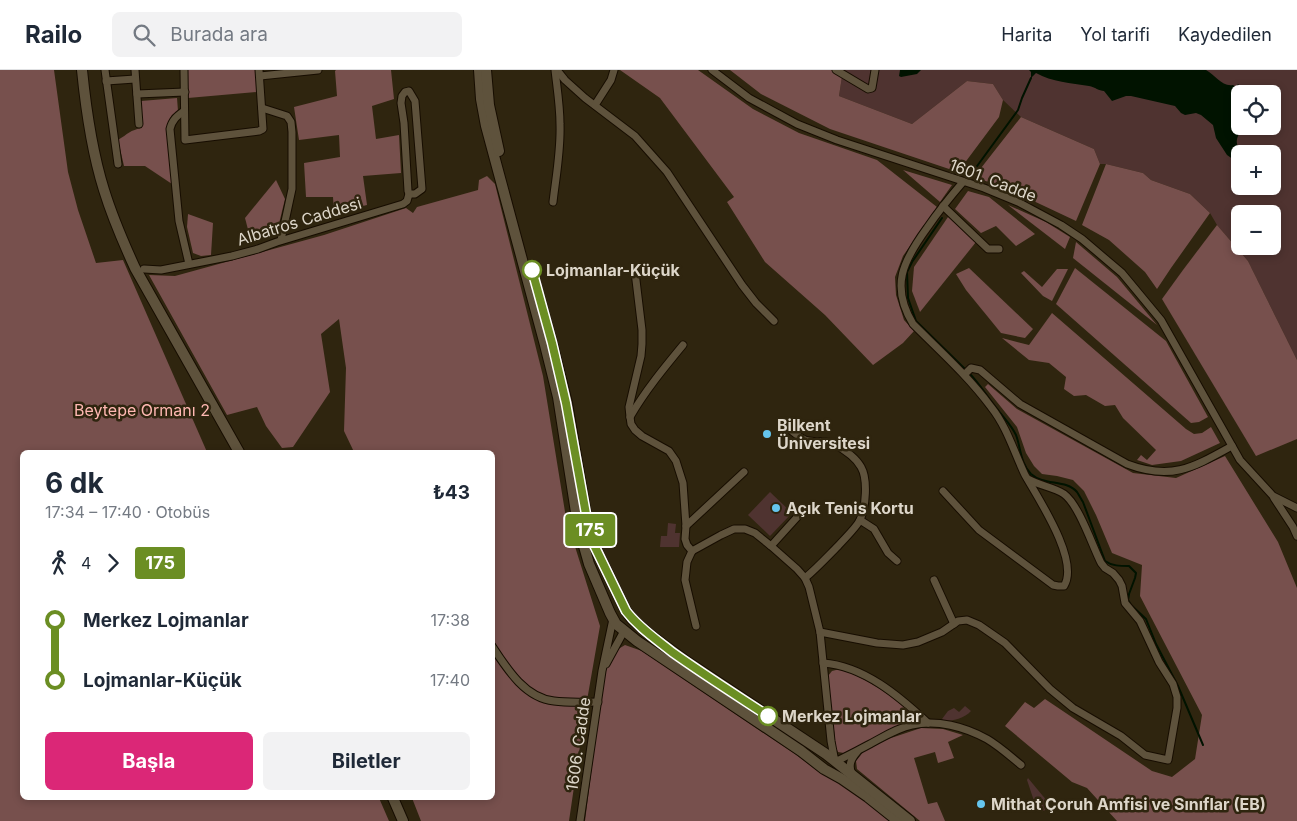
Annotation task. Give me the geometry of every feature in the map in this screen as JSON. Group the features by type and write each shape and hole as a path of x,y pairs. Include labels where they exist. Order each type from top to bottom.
{"street":[{"path":"82,70 94,153 104,191 123,241 135,268 238,450"},
{"path":"105,70 118,164"},
{"path":"135,70 139,124"},
{"path":"184,70 185,140 259,131 262,129 259,73 318,70"},
{"path":"479,70 481,99 486,126 558,397 578,525 589,564 613,619 616,624 637,642 801,751 826,770 862,792 898,821"},
{"path":"486,70 490,105 502,165 552,343 566,403 586,514 594,545 629,615 630,625 624,631"},
{"path":"556,70 565,80 635,136 667,172 742,285 774,321"},
{"path":"553,202 559,158 560,125 556,70"},
{"path":"595,105 611,80 614,70"},
{"name":"1601. Cadde","path":"712,70 749,98 797,124 837,140 984,188 1018,202 1061,225 1082,239 1122,273 1161,320 1240,460 1273,496 1297,508"},
{"path":"836,70 868,89 872,88 875,70"},
{"path":"106,81 135,79"},
{"name":"Albatros Caddesi","path":"144,269 161,270 232,256 408,201 404,122 401,103 402,96 408,91 416,101 422,189 418,193 409,194"},
{"path":"137,94 185,92"},
{"path":"262,108 287,116 291,122 292,189 281,240"},
{"path":"184,111 171,122 170,129 179,220 189,264"},
{"path":"943,491 990,538 1053,585 1064,586 1067,580 1068,568 1064,553 1048,512 1028,479 1006,431 967,372 913,324 907,314 901,288 902,271 911,251 943,206 963,182"},
{"path":"943,206 988,249 999,249"},
{"path":"635,272 642,344 629,407 631,424 642,436 669,451 676,461 683,483 685,539 687,546 692,551"},
{"path":"630,416 638,402 683,345"},
{"path":"967,372 980,370 1020,404 1128,464 1137,467 1158,472 1181,470 1206,460 1232,446"},
{"path":"792,431 808,441 836,444 858,463 862,469 864,483 865,501 860,520 820,565 805,578"},
{"path":"686,526 744,472"},
{"path":"820,632 877,644 903,645 918,642 933,636 958,621 967,620 979,625 1005,643 1062,699 1121,736 1145,755 1168,760 1177,708 1177,697 1173,684 1159,662 1140,621 1125,603 1119,580 1101,563 1071,500 1063,493 1036,484 1028,479"},
{"path":"1273,496 1297,536"},
{"path":"1283,511 1297,522"},
{"path":"771,546 799,515"},
{"path":"860,520 874,529 888,553 897,561"},
{"path":"696,626 685,580 687,562 692,551 734,529 745,529 755,533 797,568 809,587 820,632 834,756"},
{"path":"934,580 954,624"},
{"path":"613,619 620,611 629,615 649,634 686,661 834,756 852,774 910,821"},
{"name":"1606. Cadde","path":"580,821 602,671 613,619"},
{"name":"1606. Cadde","path":"602,671 624,631"},
{"path":"495,650 516,680 533,694 556,702 598,702"},
{"path":"823,663 845,666 863,674 909,705 928,723"},
{"path":"826,770 822,765 828,758 858,751 900,729 928,723 959,727 988,739 1020,765"},
{"path":"852,774 849,768 850,762 858,751"},
{"path":"394,800 403,821"}],"shaded area":[{"path":"843,70 1297,70 1297,360 1248,261 1243,255 1281,255 1281,205 1231,205 1231,241 1217,225 1210,213 1190,194 1151,180 1143,173 1100,164 1094,149 1021,117 1003,100 993,84 967,81 912,124 839,96"},
{"path":"900,70 921,70 917,74 901,77 899,76"},
{"path":"1029,70 1206,70 1225,84 1231,85 1231,135 1238,135 1238,145 1231,145 1231,158 1216,138 1213,125 1196,113 1185,115 1175,106 1131,96 1112,101 1104,91 1055,80 1036,73 1031,78"},
{"path":"770,492 792,513 770,536 748,515"},
{"path":"668,523 676,524 675,533 680,533 679,547 660,547 661,536 667,536"},
{"path":"965,706 971,711 966,716 944,721 942,719 948,711 954,708 959,712"},
{"path":"1028,778 1052,807 1041,812 1037,810 1027,780"}],"green space":[{"name":"Beytepe Ormanı 2","path":"0,70 54,70 68,172 78,210 96,263 123,260 206,450 20,450 20,800 380,800 389,821 0,821"},
{"path":"187,70 256,70 257,92 188,98"},
{"path":"336,70 391,70 394,99 372,106 376,139 399,135 401,173 363,176 367,205 334,213 333,197 306,197 304,163 340,157 339,135 299,140 294,107 337,96"},
{"path":"620,70 698,70 753,109 799,133 877,160 937,207 903,256 895,277 896,295 904,320 914,331 903,343 873,365 825,315 765,262 727,202 734,197 660,98"},
{"path":"730,70 843,70 839,96 912,124 967,81 993,84 1003,100 999,117 958,172 830,129 761,94"},
{"path":"177,98 178,111 172,115 167,125 172,184 145,166 124,166 118,140 132,131 142,128 141,101"},
{"path":"1021,117 1094,149 1100,164 1076,221 1006,188 974,177"},
{"path":"1106,164 1143,173 1151,180 1190,194 1210,213 1157,289 1145,272 1109,240 1082,225"},
{"path":"903,170 952,185 940,202"},
{"path":"487,176 495,184 543,376 566,518 600,626 569,821 421,821 413,800 495,800 495,450 353,450 344,431 346,368 339,319 321,334 330,392 293,447 282,448 266,426 257,407 227,415 149,275 175,276 324,235 406,208 413,213 417,207 478,190 479,180"},
{"path":"276,180 285,199 276,236 251,241 245,218"},
{"path":"968,191 989,197 1035,234 1016,246 996,226 981,233 955,209"},
{"path":"1008,205 1046,222 1070,237 1065,249"},
{"path":"188,214 213,223 211,255 201,256 193,253 187,227"},
{"path":"948,217 976,242 920,312 912,291 914,267"},
{"path":"1217,225 1231,241 1231,255 1243,255 1248,261 1297,360 1297,439 1256,456 1162,299"},
{"path":"1076,242 1117,277 1157,325 1073,258"},
{"path":"969,268 1033,329 1025,338 1001,333 966,290 956,274"},
{"path":"1075,268 1166,341 1208,417 1199,422 1191,423 1056,304"},
{"path":"1057,269 1068,269 1052,301 1043,296 1021,273 1024,271 1042,287"},
{"path":"1052,313 1186,429 1194,434 1202,433 1211,427 1220,443 1181,461 1152,465 1137,460 1141,455 1147,460 1156,450 1123,418 1115,405 1105,406 1086,395 1074,396 1064,389 1066,377 1049,363 1029,360 1002,338 1029,345"},
{"path":"988,384 1017,409 1133,473 1176,478 1225,456 1278,542 1297,588 1297,821 1117,821 1087,788 1072,782 1005,726 1025,702 1034,708 1045,699 1152,771 1172,777 1195,759 1202,715 1140,596 1142,565 1112,553 1084,491 1073,480 1042,474 1034,466 1026,453 1017,427 985,387"},
{"path":"625,645 642,651 819,772 853,791 889,821 585,821 604,672 615,651"},
{"path":"840,669 881,689 916,718 844,753 838,752 828,676 832,671"},
{"path":"921,728 943,729 963,735 948,742 954,758 938,763 935,752 914,758 928,804 937,802 945,821 920,821 857,769 856,761 864,751 891,738"}],"waterway":[{"path":"972,173 1018,110 1031,78"},
{"path":"942,218 907,272 908,298 916,321 966,370"},
{"path":"969,373 1010,425 1018,440 1027,470 1036,478 1067,485 1077,492 1083,502 1105,561 1113,565 1129,566 1136,573 1128,600 1146,619 1156,644 1178,686 1203,745"}],"bus line":[{"name":"175","path":"532,270 566,403 586,514 594,545 626,611 649,634 768,716"}],"place":[{"name":"Lojmanlar-Küçük","path":"532,270"},
{"name":"Bilkent Üniversitesi","path":"767,434"},
{"name":"Açık Tenis Kortu","path":"776,508"},
{"name":"Merkez Lojmanlar","path":"768,716"},
{"name":"Mithat Çoruh Amfisi ve Sınıflar (EB)","path":"981,804"}]}
